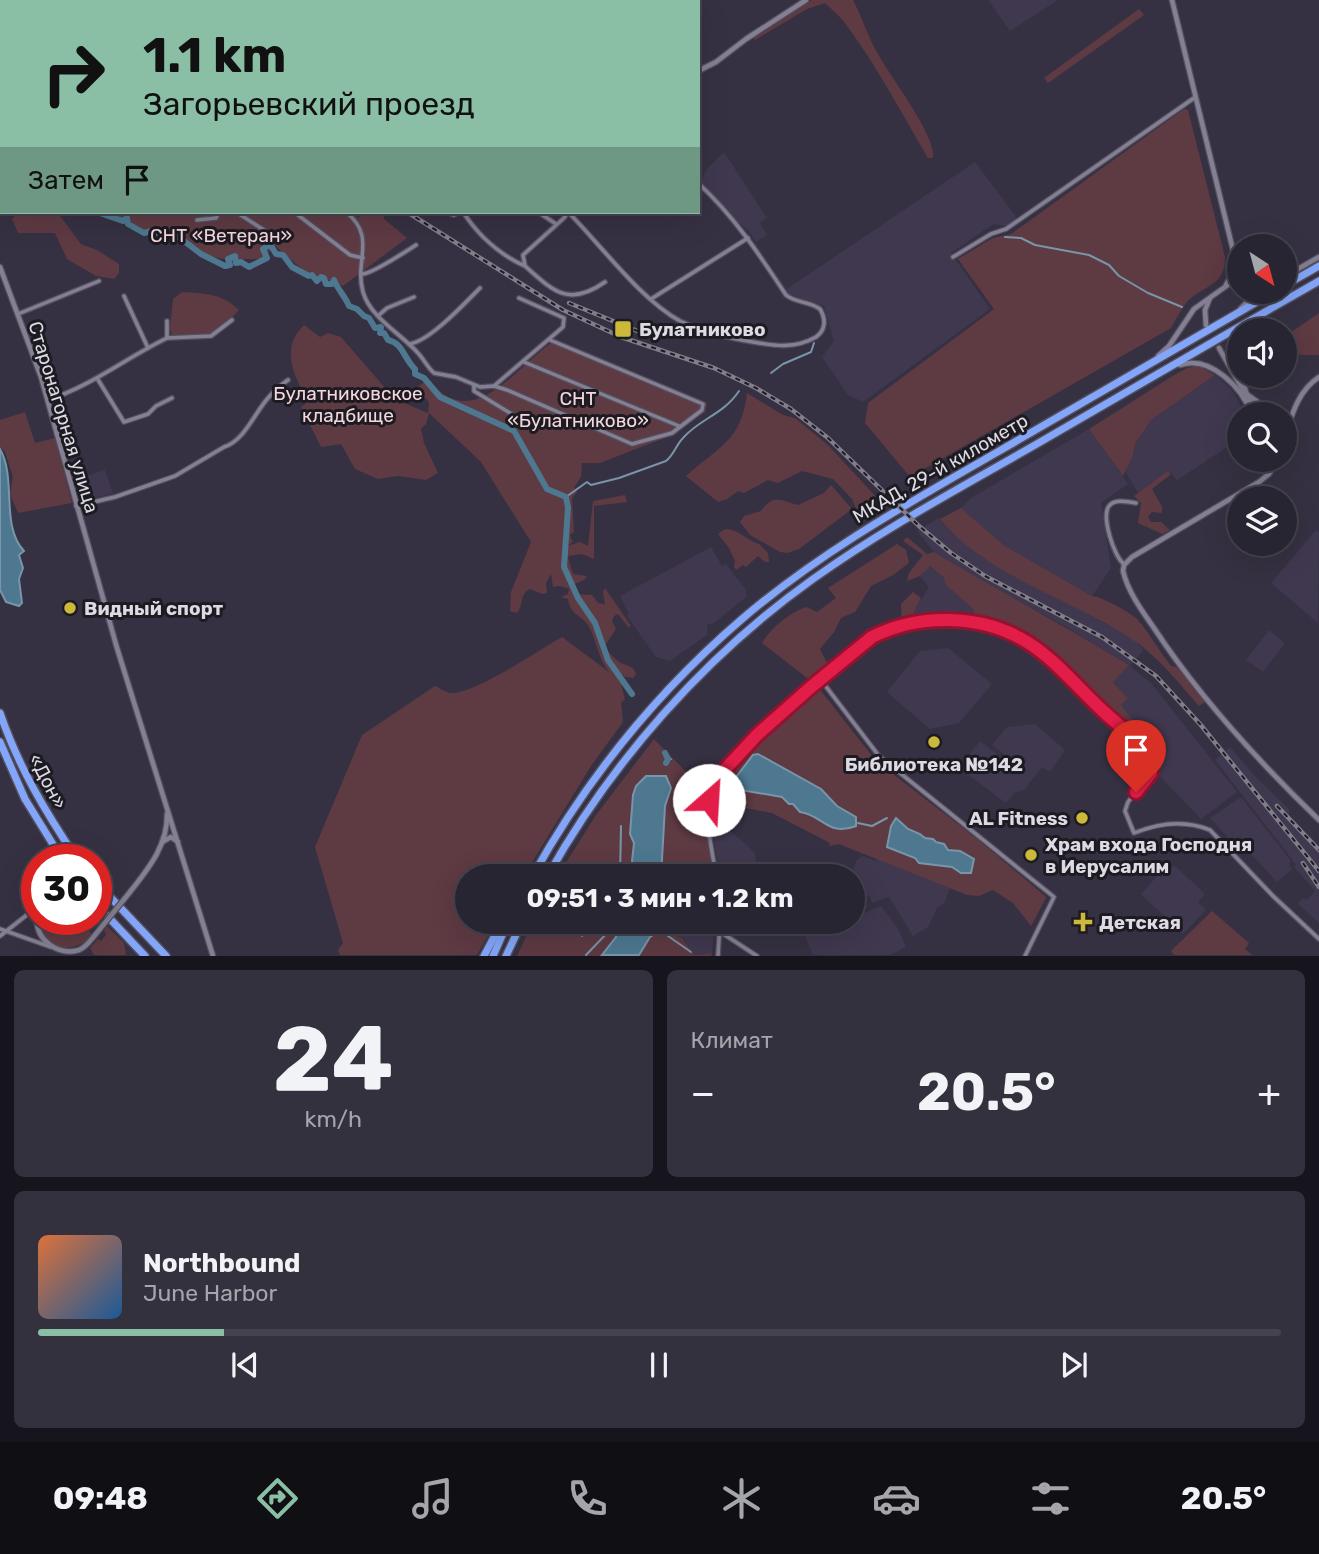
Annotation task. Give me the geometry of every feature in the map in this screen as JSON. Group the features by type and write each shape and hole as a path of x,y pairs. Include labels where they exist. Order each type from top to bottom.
{"highway":[{"path":"1297,279 1319,266"},
{"name":"МКАД, 29-й километр","path":"555,864 586,813 640,742 704,672 764,617 813,579 880,535 1319,281"},
{"name":"МКАД, 29-й километр","path":"538,864 563,824 612,757 652,709 710,649 756,607 806,569 874,524 1251,304"},
{"name":"«Дон»","path":"0,713 16,756 36,795 67,844"},
{"name":"«Дон»","path":"0,742 25,799 53,844"},
{"path":"112,900 166,956"},
{"path":"112,922 145,956"},
{"path":"484,956 496,934"},
{"path":"493,956 503,934"},
{"path":"506,956 516,934"}],"street":[{"path":"700,70 716,62 806,0"},
{"path":"1172,0 1229,234"},
{"path":"953,257 991,234 1006,229 1194,98"},
{"path":"570,214 659,307 680,320 700,330 787,346 813,338 824,328 820,309 807,302 790,299 786,295 748,237 700,185"},
{"path":"197,220 216,218 218,214"},
{"path":"239,214 264,230"},
{"path":"297,214 350,255 363,258"},
{"path":"348,214 356,220 362,231 362,274 366,298 435,373 456,377 474,385 494,386 632,443 672,433 702,410 703,404 550,340"},
{"path":"459,214 480,235 515,262 566,295 586,293 605,282"},
{"path":"541,214 555,224"},
{"path":"525,266 523,255 567,214"},
{"path":"651,299 748,237"},
{"path":"362,274 372,273 393,257 416,246"},
{"path":"1297,270 1319,257"},
{"name":"Старонагорная улица","path":"0,267 48,400 96,577 166,806"},
{"path":"18,314 99,281"},
{"path":"1146,366 1169,346 1190,313 1226,285"},
{"path":"409,344 418,342 480,288"},
{"path":"1216,292 1206,304 1204,319 1210,326 1245,304"},
{"path":"124,296 148,348"},
{"path":"379,315 387,308 414,297"},
{"path":"494,386 563,327 564,318 519,298"},
{"path":"1260,318 1275,306"},
{"path":"48,400 83,386 167,338 211,336 232,320"},
{"path":"167,321 167,338"},
{"path":"1219,348 1227,362"},
{"path":"524,362 680,426"},
{"path":"1153,377 1181,364 1200,362 1214,369 1229,382 1246,402"},
{"path":"1296,402 1319,377"},
{"path":"97,378 124,422 148,414 156,406 172,398"},
{"path":"76,506 175,476 232,444 269,397 288,380"},
{"path":"474,385 474,391 523,421"},
{"path":"1243,388 1258,402"},
{"path":"1245,388 1250,402"},
{"path":"1123,563 1265,478 1270,472"},
{"path":"1136,503 1116,501 1109,505 1106,513 1113,547 1123,563 1124,574 1133,594 1180,666 1269,770 1319,820"},
{"path":"714,864 708,813 716,780 763,729 872,637 920,623 955,620 975,622 1026,641 1060,668 1145,753 1151,773 1125,807 1134,833 1154,826 1176,823 1210,830 1273,896 1319,939"},
{"path":"820,679 879,756 1054,897 1025,956"},
{"path":"166,806 169,829 174,829"},
{"path":"166,806 213,956"},
{"path":"0,929 64,952 77,951 95,935 155,858 167,821"},
{"path":"162,842 171,837 178,842"},
{"path":"0,936 21,920"},
{"path":"718,956 719,934"},
{"path":"725,934 757,956"},
{"path":"41,935 51,947"},
{"path":"719,943 729,936"}],"shaded area":[{"path":"988,0 1058,0 1010,31"},
{"path":"724,152 767,218 760,223 767,235 756,242 748,230 730,216 701,182 706,170"},
{"path":"975,162 1017,218 1006,226 993,224 951,253 990,309 863,402 848,395 822,357 834,341 824,306 789,297 784,291"},
{"path":"1215,375 1232,390 1239,402 1227,402 1227,447 1177,480 1169,471 1138,493 1125,471 1135,444 1151,420"},
{"path":"1089,429 1128,484 1101,503 1111,568 1092,596 1005,546 961,508 971,498"},
{"path":"105,470 113,493 81,501 76,479"},
{"path":"939,518 952,533 982,557 1133,639 1144,650 1130,666 1152,684 1237,792 1201,819 1155,771 1154,758 1142,743 1148,737 1121,705 1113,683 1129,665 934,552 917,531"},
{"path":"1316,530 1319,532 1318,623 1271,583 1294,556 1297,556 1297,552"},
{"path":"711,547 722,566 726,564 746,590 746,597 714,623 707,625 707,635 670,661 656,657 627,616 629,614 620,596"},
{"path":"929,566 974,610 974,614 911,616 929,587 920,576"},
{"path":"1269,630 1285,643 1263,672 1246,660"},
{"path":"948,648 992,684 959,723 930,729 887,692 920,651"},
{"path":"1035,724 1065,750 1050,772 1042,767 1024,790 1014,793 1006,803 959,768 980,741 1015,768 1017,765 992,745 1007,727"},
{"path":"1230,747 1289,809 1289,815 1319,846 1319,923 1298,904 1303,898 1307,900 1315,891 1294,867 1296,865 1285,850 1215,760"},
{"path":"1241,797 1291,861 1289,864 1292,869 1277,882 1238,840 1233,843 1210,818"},
{"path":"711,814 755,853 756,863 759,864 717,864"},
{"path":"862,856 876,861 877,858 950,888 945,902 937,908 928,927 913,936 889,897 872,903 870,897 865,895 865,864 855,864"},
{"path":"1174,865 1205,894 1198,902 1206,910 1183,934 1141,894 1158,875 1161,878"},
{"path":"881,906 897,927 906,947 890,955 813,955 804,934 865,934 865,913"},
{"path":"714,934 712,953 695,955 683,938 674,935"}],"green space":[{"path":"812,0 853,0 878,54 921,122 932,148 933,158 928,158 888,89 843,20 825,3 807,9 755,40 754,38"},
{"path":"1139,9 1144,15 1048,83 1044,78"},
{"path":"1184,109 1188,110 1225,257 1222,274 1186,303 1171,328 910,477 865,423 868,403 994,309 958,259 993,238 1011,234"},
{"path":"17,214 58,214 81,244 97,250 119,264 119,273 114,279 96,276 67,259 55,233 18,233 12,219"},
{"name":"СНТ «Ветеран»","path":"114,214 358,214 356,216 358,218 362,214 382,214 384,219 407,238 343,286 303,270 274,245 264,259 223,259 199,254 176,241 146,232"},
{"path":"182,292 220,298 239,310 223,326 210,334 172,335 170,328 173,299"},
{"path":"1319,313 1319,355 1297,354 1297,328"},
{"path":"304,325 320,337 328,333 341,337 399,404 404,403 428,413 429,402 424,397 415,403 411,398 415,389 428,379 445,395 461,401 477,399 509,379 554,341 707,403 705,412 672,435 600,463 582,463 581,477 574,488 577,492 572,498 574,532 570,535 573,542 567,546 580,542 588,546 593,501 625,495 627,502 594,506 594,559 582,554 568,558 573,574 587,576 575,584 575,594 592,595 598,603 605,604 605,588 631,626 628,627 618,614 614,616 612,621 616,629 605,649 619,662 633,668 636,674 633,678 625,677 616,669 613,670 621,683 625,700 621,702 623,722 591,766 531,864 455,864 455,934 489,934 477,955 340,955 338,950 343,943 315,847 362,735 435,686 450,693 474,687 562,637 609,672 588,625 574,612 568,599 561,597 568,594 569,589 553,587 551,574 546,583 547,593 542,594 530,589 524,594 517,613 510,611 511,592 531,542 481,462 429,413 426,424 421,429 424,443 438,473 426,480 398,476 378,479 355,469 341,444 321,447 301,407 308,402 292,363 292,344"},
{"path":"1199,366 1215,375 1151,420 1135,444 1123,476 1089,429 1171,377 1187,368"},
{"path":"747,393 783,415 795,418 828,445 878,499 857,511 852,499 833,479 802,471 778,483 768,480 744,493 738,491 718,502 686,476 734,433 740,422"},
{"path":"25,412 35,443 55,438 72,503 18,513 10,494 13,477 5,452 0,447 0,420"},
{"path":"1169,470 1170,475 1152,489 1162,507 1162,513 1152,512 1148,517 1151,522 1161,522 1170,530 1162,534 1138,523 1141,503 1134,496"},
{"path":"831,485 852,509 799,549 780,552 750,535 740,522 744,516 761,511 774,500 798,505 824,493"},
{"path":"961,508 1005,546 1137,619 1171,666 1177,667 1206,701 1199,706 1158,661 1130,638 1005,571 959,539 940,519"},
{"path":"725,529 735,531 759,544 768,553 769,562 758,556 746,567 743,565 736,570 729,548 718,534"},
{"path":"907,537 927,554 934,552 1129,665 1113,683 1128,698 1121,705 1148,738 1142,743 1038,645 1012,630 964,618 930,617 902,621 901,604 913,592 921,598 912,616 974,614 974,610 945,584 944,578 930,566 920,576 907,581 909,573 923,555 903,541"},
{"path":"897,544 906,550 909,563 871,586 855,612 841,618 820,649 828,665 811,681 762,643 776,626 794,613 807,607 817,612 836,598 828,588"},
{"path":"818,687 876,761 976,838 1045,896 1031,926 1013,903 993,890 979,896 967,895 839,844 829,846 830,843 772,813 729,805 710,811 715,788 726,770 765,730"},
{"path":"654,739 697,783 705,796 712,864 565,864 596,815"},
{"path":"1212,911 1249,943 1245,949 1252,955 1174,955 1171,951"},
{"path":"112,931 124,943 126,955 94,955 90,948 98,939 101,941 106,935 112,935"},
{"path":"527,934 673,934 682,938 695,955 712,953 711,956 517,956"},
{"path":"43,935 93,935 85,942 67,948 58,948"}],"water":[{"path":"0,449 8,474 13,528 24,551 19,555 23,568 19,579 22,603 19,606 6,602 0,590"},
{"path":"758,754 821,789 837,806 856,817 856,826 846,829 832,827 800,812 782,797 741,790 736,783 736,777 753,755"},
{"path":"646,776 666,776 671,788 665,806 662,864 634,864 632,861 634,843 630,834 636,786"},
{"path":"896,818 908,829 925,838 933,839 944,844 948,850 960,851 974,859 971,873 961,873 952,867 919,863 915,858 887,847 891,826"},
{"path":"616,934 655,934 650,937 639,955 602,955"}],"waterway":[{"path":"103,214 123,221 127,218 128,224 144,233 152,231 179,237 201,254 225,266 230,265 228,259 235,256 236,263 241,262 249,267 267,258 263,249 270,244 276,254 283,255 292,267 312,275 317,281 321,277 324,278 326,284 332,284 334,280 349,306 369,318 375,328 381,327 380,333 384,333 388,340 397,344 415,369 415,374 424,378 440,397 514,431 547,489 566,497 568,508 564,567 578,598 595,623 608,660 632,694"},
{"path":"1005,237 1021,238 1035,245 1089,255 1109,265 1119,276 1148,293 1182,307"},
{"path":"771,373 783,364 811,352 814,343"},
{"path":"566,497 587,482 591,485 619,478 666,461 689,432 726,406 739,391"},
{"path":"665,753 668,759 666,763"},
{"path":"858,823 872,826 887,818"},
{"path":"620,864 621,826"},
{"path":"586,955 606,934"},
{"path":"668,936 691,952"}],"railway":[{"path":"410,214 563,310 621,337 714,368 791,409 828,438 919,526 951,553 985,576 1102,637 1156,676 1200,724 1319,871"},
{"path":"569,303 657,339"},
{"path":"1277,806 1319,850"},
{"path":"1303,863 1319,887"}],"place":[{"name":"Булатниково","path":"623,329"},
{"name":"Видный спорт","path":"70,608"},
{"name":"Библиотека №142","path":"934,742"},
{"name":"AL Fitness","path":"1082,818"},
{"name":"Храм входа Господня в Иерусалим","path":"1031,855"},
{"name":"Детская","path":"1083,922"}],"route":[{"path":"709,800 718,777 757,735 872,637 920,623 955,620 988,625 1026,641 1060,668 1145,753 1151,773 1136,792"}],"park label":[{"name":"Булатниковское кладбище","path":"348,404"},
{"name":"СНТ «Булатниково»","path":"578,409"}]}
